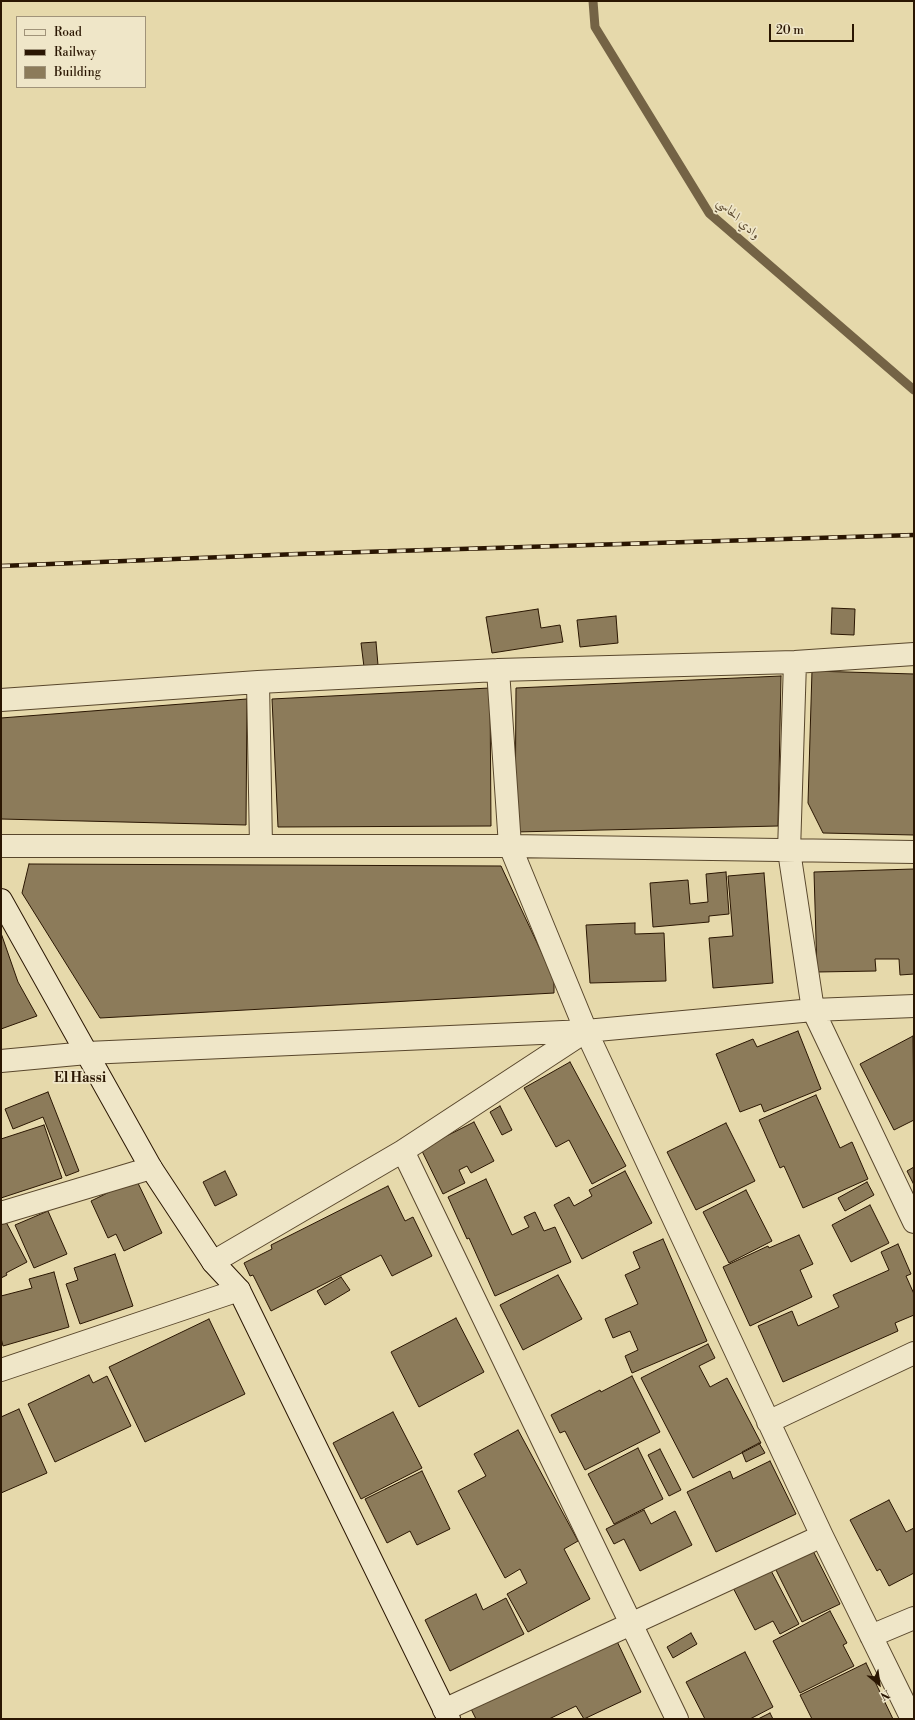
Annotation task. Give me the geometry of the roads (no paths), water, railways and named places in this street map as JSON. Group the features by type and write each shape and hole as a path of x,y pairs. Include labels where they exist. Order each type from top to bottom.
{"street":[{"path":"1,700 258,682 498,670 795,662 914,654"},
{"path":"795,662 789,850 813,1010 914,1222"},
{"path":"498,670 510,846 586,1031 822,1536 912,1719"},
{"path":"258,682 261,846"},
{"path":"1,846 510,846 914,852"},
{"path":"1,900 151,1168 213,1262 239,1290 446,1714 631,1623 822,1536"},
{"path":"1,1062 87,1053 586,1031 813,1010 914,1006"},
{"path":"213,1262 402,1151 586,1031"},
{"path":"402,1151 677,1719"},
{"path":"1,1213 151,1168"},
{"path":"1,1370 239,1290"},
{"path":"768,1422 914,1353"},
{"path":"871,1636 914,1618"}],"waterway":[{"name":"وادي الحاسي","path":"593,1 595,27 709,213 914,390"}],"railway":[{"path":"1,566 298,554 914,535"}],"district":[{"name":"El Hassi","path":"80,1079"}]}
